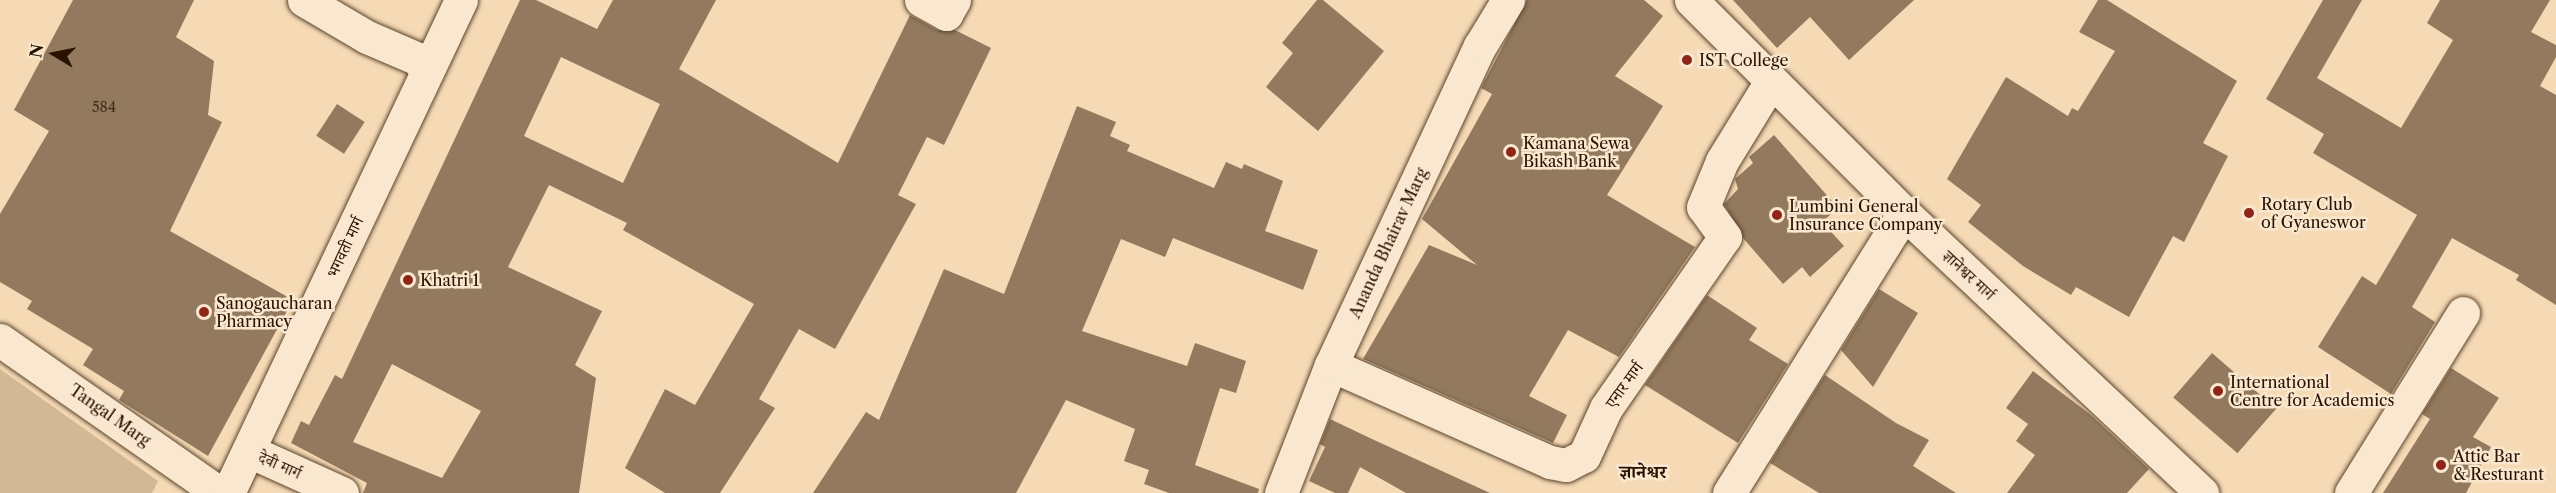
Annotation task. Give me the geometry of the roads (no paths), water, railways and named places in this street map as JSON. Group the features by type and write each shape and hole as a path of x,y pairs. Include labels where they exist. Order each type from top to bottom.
{"street":[{"path":"304,0 367,37 418,59 426,71"},
{"name":"भगवती मार्ग","path":"228,493 461,0"},
{"path":"921,0 946,14 954,0"},
{"name":"Ananda Bhairav Marg","path":"1281,493 1331,365 1480,46 1508,0"},
{"name":"ज्ञानेश्वर मार्ग","path":"1691,0 1770,83 1904,213 2202,493"},
{"name":"एनार मार्ग","path":"1331,365 1550,462 1566,465 1584,456 1606,408 1725,237 1703,207 1722,161 1770,83"},
{"path":"1729,493 1836,315 1904,213"},
{"path":"2351,493 2463,313"},
{"name":"Tangal Marg","path":"0,340 219,493"},
{"name":"देवी मार्ग","path":"249,451 342,493"}],"place":[{"name":"IST College","path":"1687,60"},
{"name":"Kamana Sewa Bikash Bank","path":"1511,152"},
{"name":"Rotary Club of Gyaneswor","path":"2249,213"},
{"name":"Lumbini General Insurance Company","path":"1777,215"},
{"name":"Khatri 1","path":"408,280"},
{"name":"Sanogaucharan Pharmacy","path":"204,312"},
{"name":"International Centre for Academics","path":"2218,391"},
{"name":"Attic Bar & Resturant","path":"2441,465"}],"district":[{"name":"ज्ञानेश्वर","path":"1643,472"}]}
